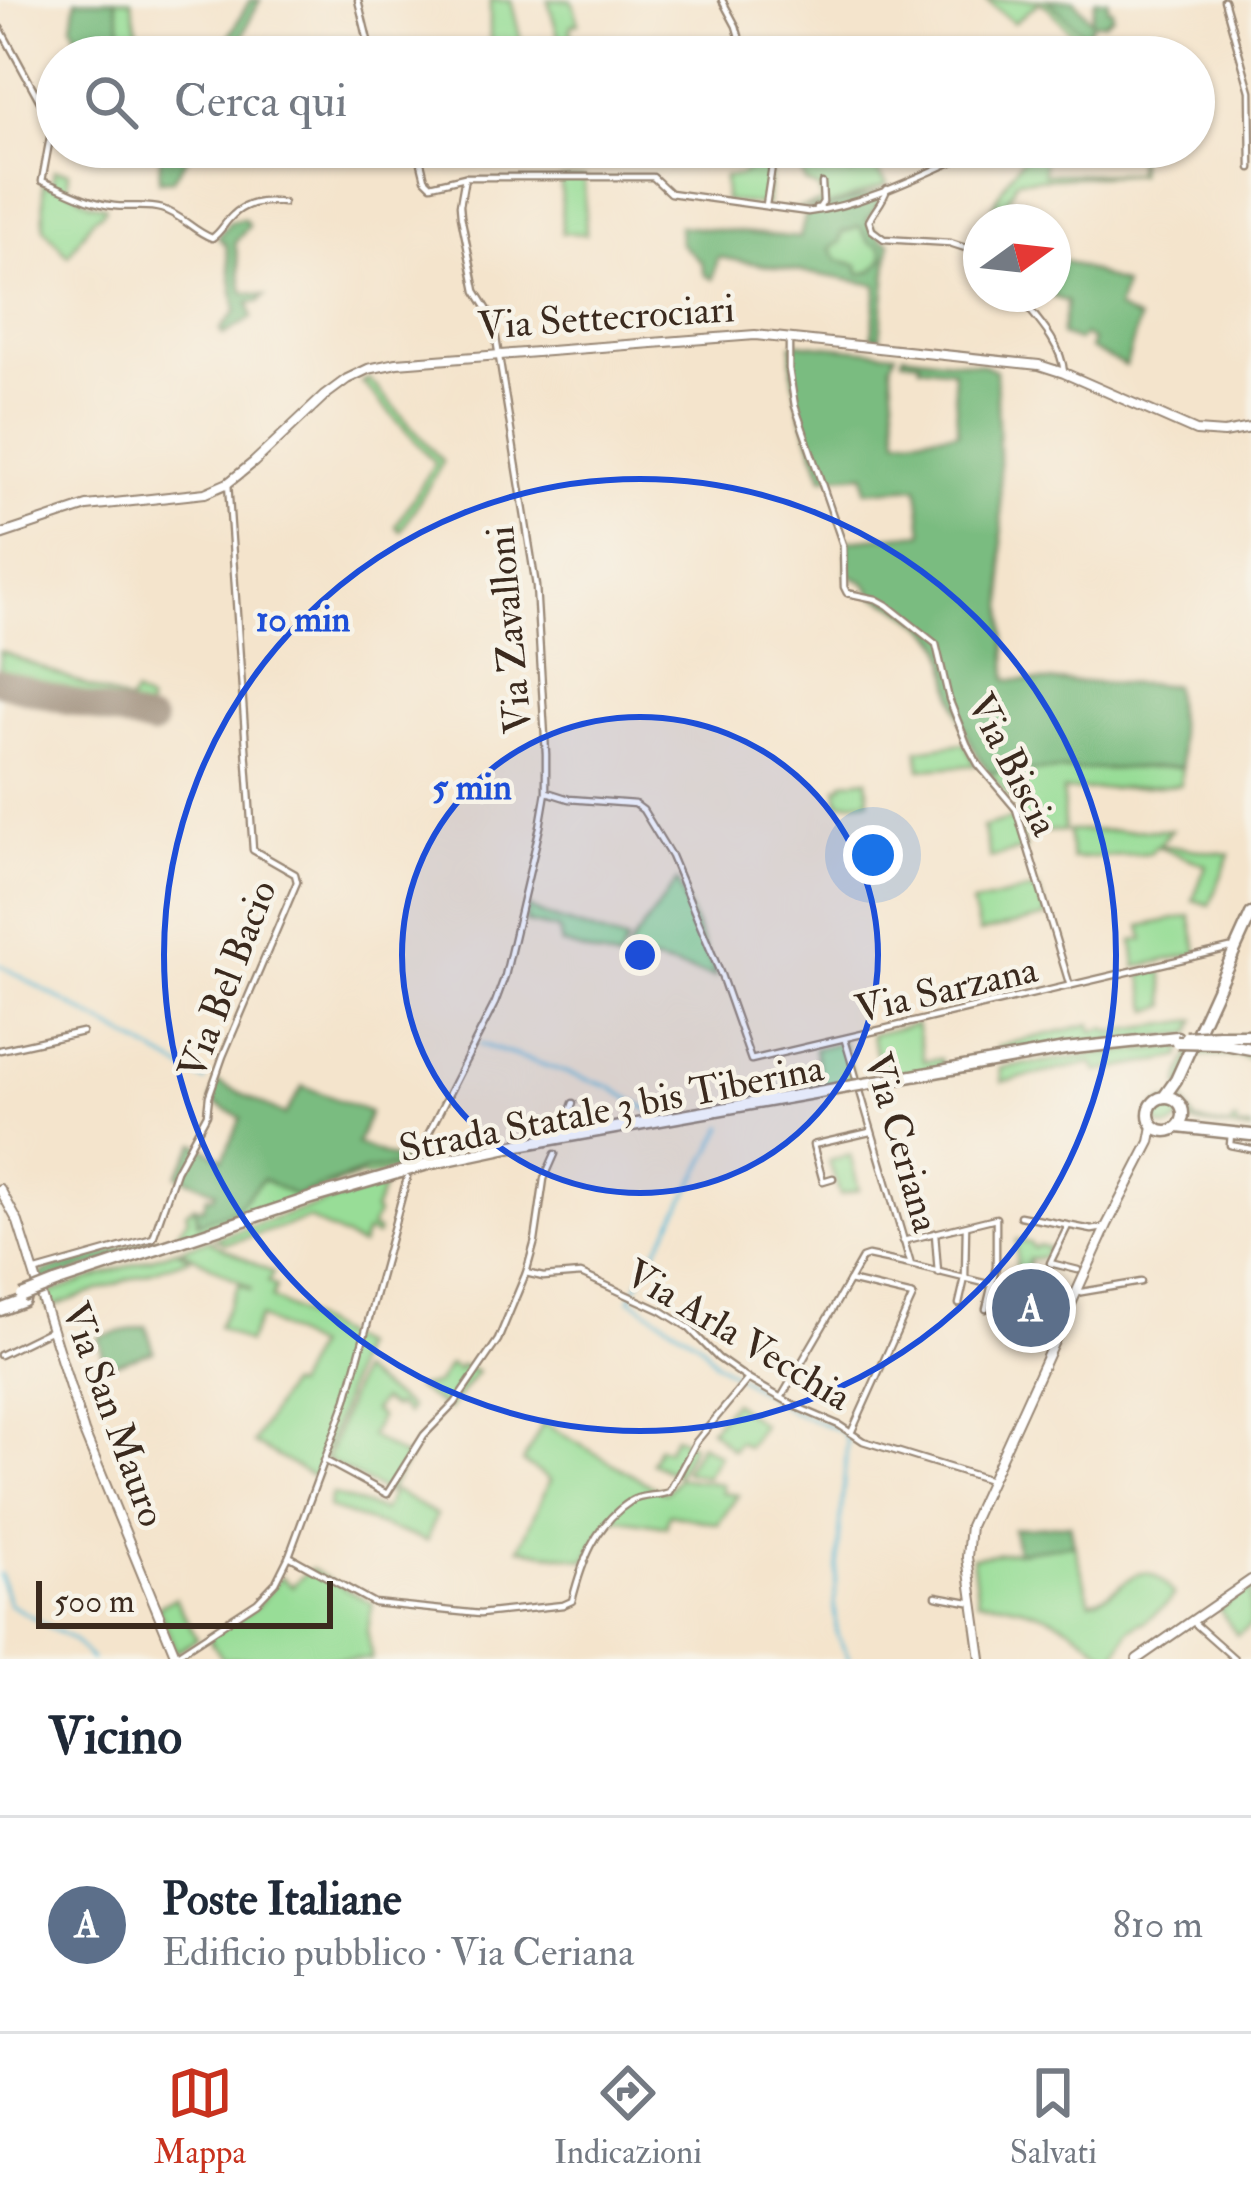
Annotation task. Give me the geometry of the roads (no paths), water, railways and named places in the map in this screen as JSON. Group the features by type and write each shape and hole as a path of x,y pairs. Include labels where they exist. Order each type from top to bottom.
{"main road":[{"name":"Via Settecrociari","path":"0,535 87,506 205,493 228,483 324,396 368,369 498,354 716,336 789,338 1039,365 1196,431 1251,428"},
{"path":"1158,1129 1149,1116 1150,1106 1169,1098 1251,914"},
{"path":"1219,1039 1251,1037"},
{"path":"1219,1039 1251,1049"},
{"name":"Strada Statale 3 bis Tiberina","path":"0,1308 221,1229 450,1164 901,1080 1066,1054 1219,1039"},
{"path":"1169,1098 1183,1108 1184,1126"},
{"path":"1158,1129 1184,1126 1251,1136"},
{"path":"981,1659 968,1535 1067,1304 1097,1246 1095,1233 1107,1225 1158,1129"},
{"name":"Via San Mauro","path":"0,1189 18,1222 84,1432 176,1657"},
{"path":"1137,1659 1251,1580"}],"street":[{"path":"358,0 367,36"},
{"path":"722,0 739,36"},
{"path":"1224,0 1249,91 1251,168"},
{"path":"0,28 36,93"},
{"path":"44,168 42,181 86,201 159,208 212,238 232,215 250,204 284,203"},
{"path":"422,168 431,185 465,177 652,177 670,193 807,212 887,189 936,168"},
{"path":"766,205 772,168"},
{"name":"Via Zavalloni","path":"413,1164 505,976 546,792 540,625 492,317 476,291 461,216 465,177"},
{"path":"807,212 822,206 823,183"},
{"path":"887,189 869,221 872,230 884,239 963,247"},
{"path":"1030,312 1058,350 1064,373"},
{"name":"Via Biscia","path":"789,338 795,406 844,545 844,587 847,593 887,605 936,644 949,699 967,744 1016,809 1070,986"},
{"name":"Via Bel Bacio","path":"33,1272 153,1238 176,1171 207,1114 216,1077 297,878 253,850 228,483"},
{"name":"Via Sarzana","path":"546,792 568,799 635,804 644,810 671,856 751,1060 1236,947"},
{"path":"0,1050 82,1032"},
{"name":"Via Ceriana","path":"845,1040 910,1265 1067,1304"},
{"path":"563,1131 573,1103"},
{"path":"833,1178 823,1181 813,1145 870,1132"},
{"path":"1231,1134 1230,1145 1251,1149"},
{"path":"326,1461 387,1494 424,1436 455,1403 489,1355 526,1274 544,1179 555,1154"},
{"path":"176,1657 257,1602 276,1582 289,1556 347,1399 407,1178"},
{"path":"1020,1216 1095,1233"},
{"path":"903,1241 996,1218 996,1267 986,1309"},
{"path":"959,1304 965,1278 966,1226"},
{"path":"1068,1226 1050,1263 1074,1269"},
{"path":"935,1233 938,1273"},
{"path":"781,1398 862,1258 910,1265"},
{"name":"Via Arla Vecchia","path":"526,1274 581,1274 632,1296 689,1328 747,1381 863,1441 990,1480"},
{"path":"849,1281 913,1296 851,1433"},
{"path":"1067,1304 1141,1282"},
{"path":"0,1354 51,1330"},
{"path":"289,1556 374,1603 480,1614 563,1605 572,1601 585,1558 602,1528 634,1499 669,1492 696,1442 747,1381"},
{"path":"936,1596 974,1603"},
{"path":"1192,1621 1235,1659"}],"waterway":[{"path":"0,965 205,1081"},
{"path":"480,1044 610,1087 651,1111"},
{"path":"724,1127 630,1299 700,1343 715,1362 791,1411 841,1431 847,1441 834,1607 837,1634 849,1659"},
{"path":"0,1574 9,1604 73,1640 92,1659"}],"place":[{"name":"Poste Italiane","path":"1031,1308"}]}
